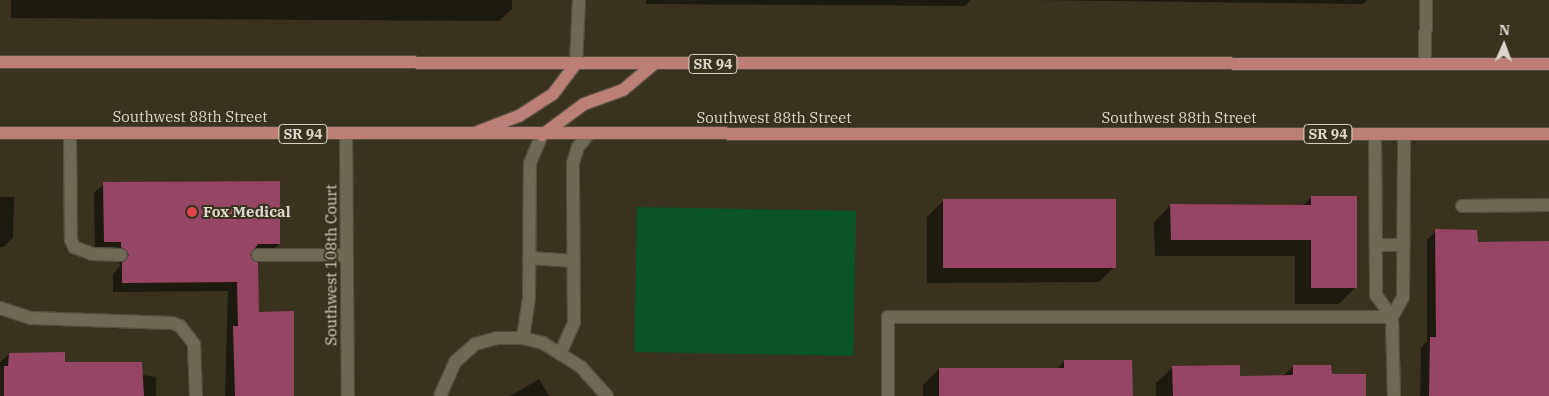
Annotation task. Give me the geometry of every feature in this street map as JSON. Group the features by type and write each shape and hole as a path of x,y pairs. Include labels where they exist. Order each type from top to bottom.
{"main road":[{"name":"SR 94","path":"0,62 1549,64"},
{"path":"470,134 518,116 552,94 576,64"},
{"path":"542,135 584,104 623,90 653,64"},
{"name":"Southwest 88th Street","path":"0,133 542,135 1549,134"}],"street":[{"path":"576,64 579,0"},
{"path":"1425,64 1426,0"},
{"path":"70,133 71,240 74,247 92,254 122,254"},
{"name":"Southwest 108th Court","path":"346,134 348,396"},
{"path":"560,354 574,323 573,162 578,147 590,134"},
{"path":"1375,134 1376,295 1392,317"},
{"path":"1394,396 1392,317 1404,297 1404,134"},
{"path":"523,338 528,318 530,163 542,135"},
{"path":"1462,206 1549,205"},
{"path":"1376,245 1404,245"},
{"path":"258,254 346,254"},
{"path":"529,258 574,261"},
{"path":"0,308 31,318 172,323 187,331 195,352 196,396"},
{"path":"888,396 888,317 1392,317"},
{"path":"440,396 455,362 475,344 497,338 523,338 544,343 581,368 607,396"}],"green space":[{"path":"637,207 856,211 853,356 634,352"}],"building":[{"name":"Fox Medical","path":"280,181 280,244 258,244 250,255 258,263 259,312 294,311 294,396 235,396 233,326 238,326 237,282 122,283 122,263 129,255 121,247 121,242 104,242 103,182"},
{"path":"1311,196 1357,196 1357,288 1311,288 1311,240 1171,240 1170,204 1311,205"},
{"path":"943,199 1116,199 1116,268 943,268"},
{"path":"1435,229 1477,230 1478,242 1549,241 1549,396 1429,396 1430,337 1436,337"},
{"path":"65,352 65,362 142,362 144,396 4,396 4,366 8,366 9,353"},
{"path":"1064,360 1132,360 1133,396 939,396 939,368 1064,368"},
{"path":"1240,365 1240,376 1293,375 1293,365 1331,365 1332,374 1366,374 1366,396 1173,396 1172,366"}],"place":[{"name":"Fox Medical","path":"192,212"}]}
